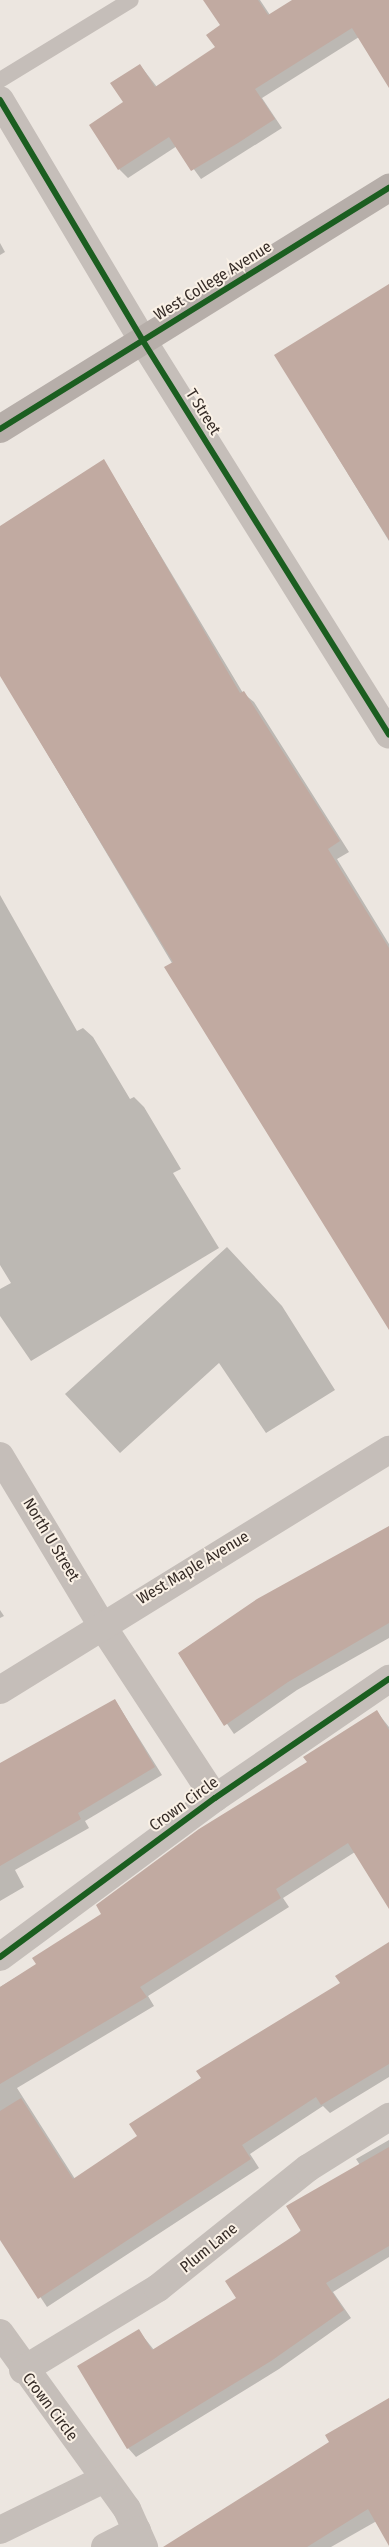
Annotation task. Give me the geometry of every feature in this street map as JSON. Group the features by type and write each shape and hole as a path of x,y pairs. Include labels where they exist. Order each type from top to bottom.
{"street":[{"name":"T Street","path":"0,100 143,341 389,734"},
{"name":"West College Avenue","path":"0,429 389,188"},
{"name":"West Maple Avenue","path":"0,1690 101,1624 389,1450"},
{"name":"North U Street","path":"0,1456 101,1624 215,1798"},
{"name":"Crown Circle","path":"0,1957 215,1798 387,1683"},
{"name":"Plum Lane","path":"23,2370 158,2288 308,2168 389,2117"},
{"name":"Crown Circle","path":"0,2333 23,2370 104,2479 141,2539 105,2547"},
{"path":"0,2530 104,2479"}],"lane":[{"path":"0,80 131,0"}],"building":[{"path":"203,0 258,0 268,15 292,0 389,0 389,88 352,28 255,89 275,119 238,143 191,171 169,137 118,170 89,125 123,102 110,83 140,64 155,87 215,47 206,35 220,25"},
{"path":"389,284 389,540 274,355"},
{"path":"104,459 240,693 244,691 340,841 328,849 389,948 389,1330 164,967 173,962 0,676 0,526"},
{"path":"389,1526 389,1623 288,1682 224,1726 178,1653 257,1599"},
{"path":"115,1699 155,1767 78,1813 81,1819 0,1866 0,1763"},
{"path":"377,1710 389,1730 389,1909 348,1843 276,1889 281,1898 140,1987 147,1997 0,2084 0,1987 36,1964 32,1958 101,1914 96,1905 199,1829 307,1762 303,1757"},
{"path":"389,1942 389,2064 321,2105 316,2097 242,2145 251,2159 38,2299 0,2240 0,2111 21,2098 73,2179 137,2136 129,2124 201,2078 196,2071 340,1983 335,1976"},
{"path":"389,2147 389,2246 326,2283 344,2310 271,2361 127,2449 77,2366 139,2329 152,2350 236,2298 225,2281 301,2231 286,2206"},
{"path":"389,2398 389,2546 368,2509 307,2547 163,2547 329,2442 325,2435"}],"cycle path":[{"path":"0,100 143,341 389,734"},
{"path":"0,429 389,188"},
{"path":"0,1957 215,1798 389,1679"}]}
